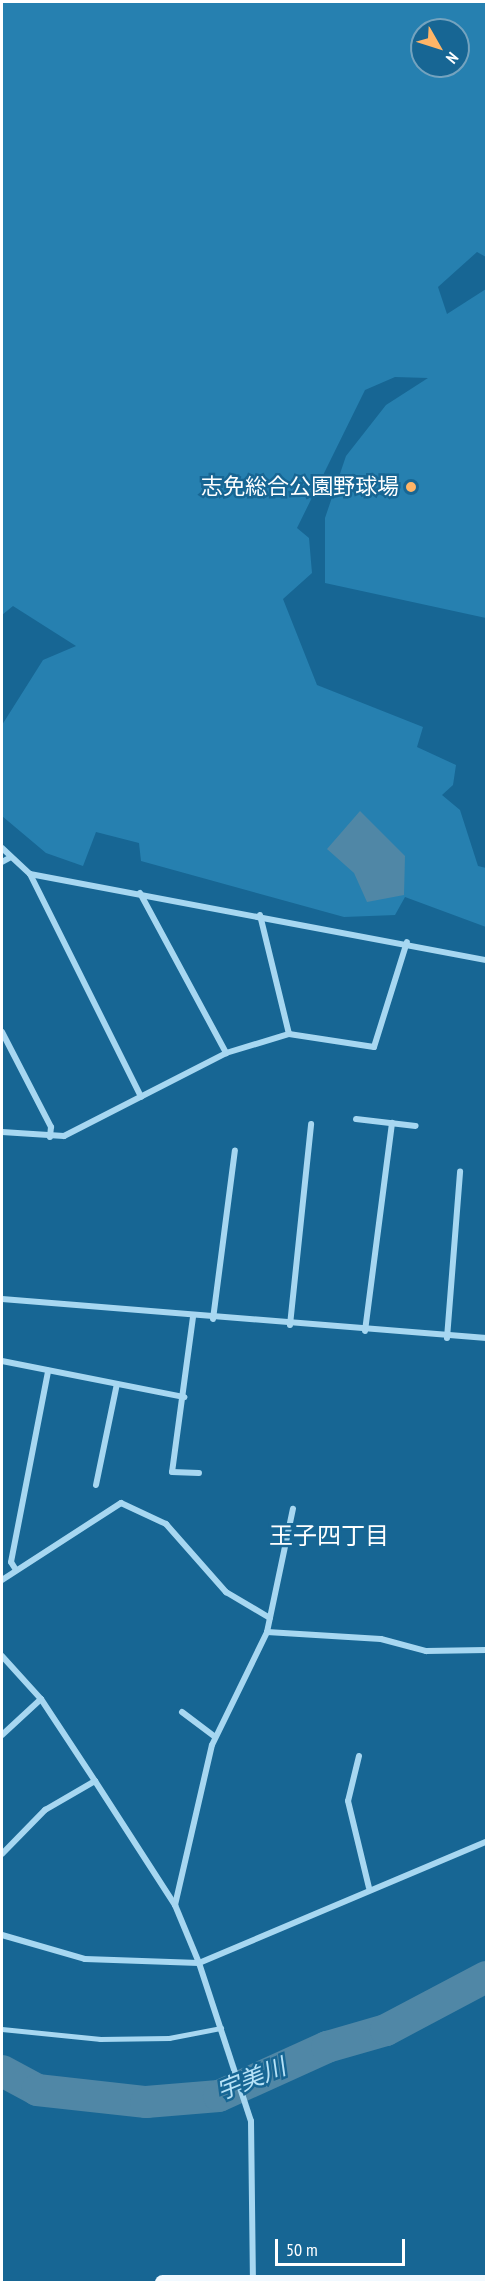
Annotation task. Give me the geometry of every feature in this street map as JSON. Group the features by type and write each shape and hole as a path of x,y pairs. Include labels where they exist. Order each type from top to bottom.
{"main road":[{"path":"162,2283 486,2282"}],"street":[{"path":"2,848 30,874 141,1097"},
{"path":"2,862 11,857"},
{"path":"30,874 140,892 407,942 486,960"},
{"path":"140,892 226,1053"},
{"path":"260,915 289,1034"},
{"path":"2,1132 50,1137 64,1136 226,1053 289,1034 374,1047 407,942"},
{"path":"2,1032 51,1127 50,1137"},
{"path":"356,1119 416,1126"},
{"path":"365,1331 392,1123"},
{"path":"290,1325 311,1124"},
{"path":"213,1318 235,1150"},
{"path":"447,1338 460,1172"},
{"path":"2,1299 447,1338 486,1338"},
{"path":"194,1317 172,1472 199,1473"},
{"path":"2,1361 184,1397"},
{"path":"16,1570 11,1562 48,1371"},
{"path":"96,1485 117,1384"},
{"path":"2,1580 121,1503 166,1524 226,1592 270,1618"},
{"path":"175,1905 215,1737 267,1632 293,1509"},
{"path":"267,1632 381,1640 426,1651 486,1650"},
{"path":"2,1656 41,1699 175,1905 200,1963 249,2113 253,2281"},
{"path":"2,1735 41,1699"},
{"path":"182,1712 215,1737"},
{"path":"359,1756 348,1802 369,1888"},
{"path":"2,1854 45,1810 95,1781"},
{"path":"2,1935 85,1959 200,1963 369,1888 486,1842"}],"lane":[{"path":"2,2029 100,2039 169,2038 223,2032"}],"shaded area":[{"path":"2,2 486,2 486,257 477,252 438,287 447,314 486,289 486,618 325,583 325,518 346,456 386,405 428,378 395,377 365,390 297,528 309,538 312,573 283,599 317,685 423,727 417,747 456,765 453,785 442,795 460,810 478,866 486,868 486,927 405,897 395,915 344,917 141,861 139,843 96,832 83,866 46,853 2,816 2,725 43,660 76,646 13,606 2,615"},
{"path":"360,811 405,856 404,895 367,902 354,873 327,849"}],"waterway":[{"name":"宇美川","path":"2,2071 37,2090 146,2102 219,2096 327,2047 386,2030 486,1977"}],"place":[{"name":"志免総合公園野球場","path":"411,487"}],"district":[{"name":"王子四丁目","path":"329,1536"}]}
